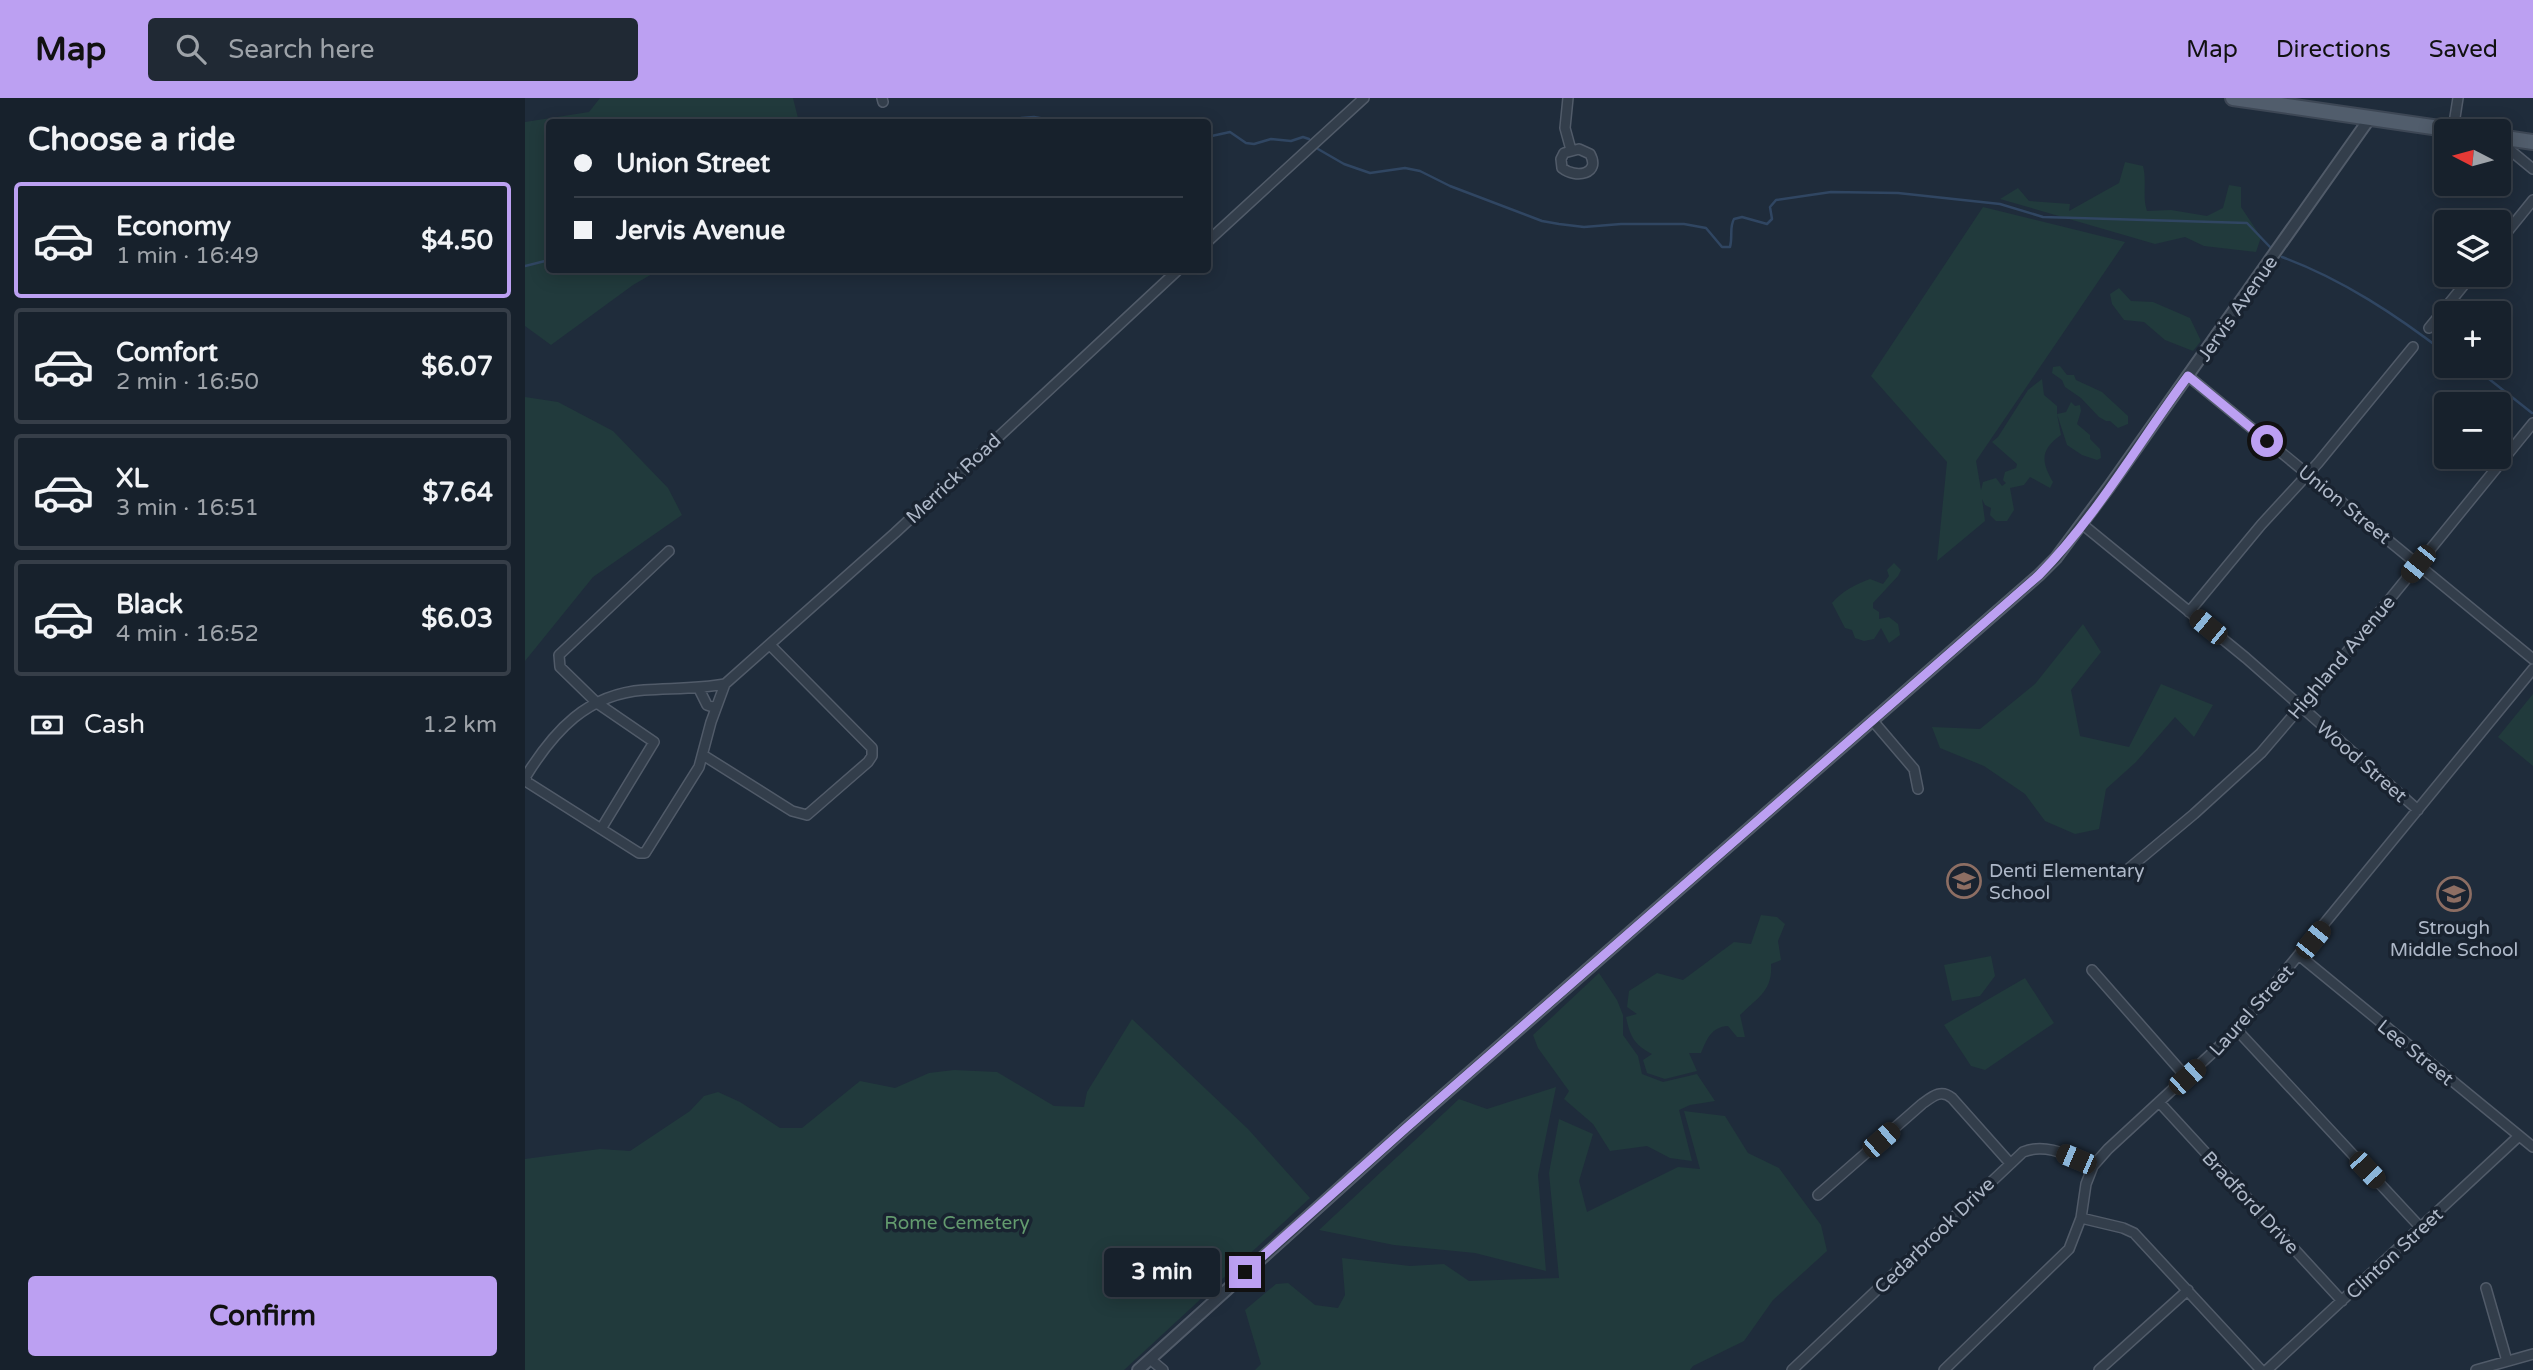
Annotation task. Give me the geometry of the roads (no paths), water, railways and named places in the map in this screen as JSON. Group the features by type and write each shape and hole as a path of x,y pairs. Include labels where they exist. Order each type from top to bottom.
{"main road":[{"path":"2233,98 2434,128"},
{"path":"2511,140 2533,142"}],"street":[{"path":"1211,238 1364,98"},
{"path":"1567,98 1565,128 1571,150"},
{"path":"2457,119 2458,98"},
{"name":"Jervis Avenue","path":"1138,1370 1386,1146 2056,558 2370,118"},
{"path":"2511,150 2533,169"},
{"path":"2511,227 2533,200"},
{"name":"Merrick Road","path":"725,684 895,533 1175,273"},
{"path":"2429,328 2462,287"},
{"path":"2189,612 2318,463 2413,347"},
{"name":"Union Street","path":"2188,376 2533,659"},
{"name":"Highland Avenue","path":"2127,870 2261,753 2533,423"},
{"name":"Wood Street","path":"2082,524 2246,658 2418,810"},
{"path":"601,829 654,742 597,703 560,667 559,655 669,551"},
{"path":"703,755 792,811 807,815 872,756 872,748 770,645"},
{"name":"Laurel Street","path":"1944,1370 2062,1257 2075,1238 2086,1184 2093,1166 2237,1030 2533,669"},
{"path":"725,684 699,767 645,853 639,853 527,782 526,776 554,735 573,718 597,703 616,695 642,690 699,689 725,684"},
{"path":"699,689 708,705 716,708"},
{"path":"1873,721 1914,769 1918,789"},
{"name":"Lee Street","path":"2300,956 2533,1147"},
{"path":"2092,970 2187,1077"},
{"path":"2237,1030 2421,1228"},
{"path":"1818,1195 1922,1104 1939,1093 1946,1093 1952,1098 2010,1162"},
{"name":"Bradford Drive","path":"2159,1102 2342,1301"},
{"name":"Clinton Street","path":"2267,1370 2519,1136"},
{"name":"Cedarbrook Drive","path":"1792,1370 2023,1152 2036,1148 2059,1152 2093,1166"},
{"path":"2081,1218 2123,1228 2134,1234 2261,1370"},
{"path":"2486,1288 2507,1361"},
{"path":"2099,1370 2188,1290"},
{"path":"2476,1370 2533,1354"},
{"path":"1150,1359 1163,1370"}],"waterway":[{"path":"1020,119 1045,119"},
{"path":"1211,136 1230,132 1246,143 1254,144 1271,139 1309,139"},
{"path":"1318,149 1344,164 1370,173 1405,168 1420,171 1450,186 1542,221 1584,227 1684,224 1706,228 1722,247 1730,247 1734,219 1742,217 1767,224 1772,219 1770,207 1776,200 1831,192 1898,193 2000,204 2043,217 2247,223 2270,247"},
{"path":"2282,257 2326,276 2368,299 2434,344"},
{"path":"525,266 546,261"},
{"path":"2488,378 2532,413"}],"place":[{"name":"Denti Elementary School","path":"1964,881"},
{"name":"Strough Middle School","path":"2454,894"}],"park label":[{"name":"Rome Cemetery","path":"957,1222"}]}
